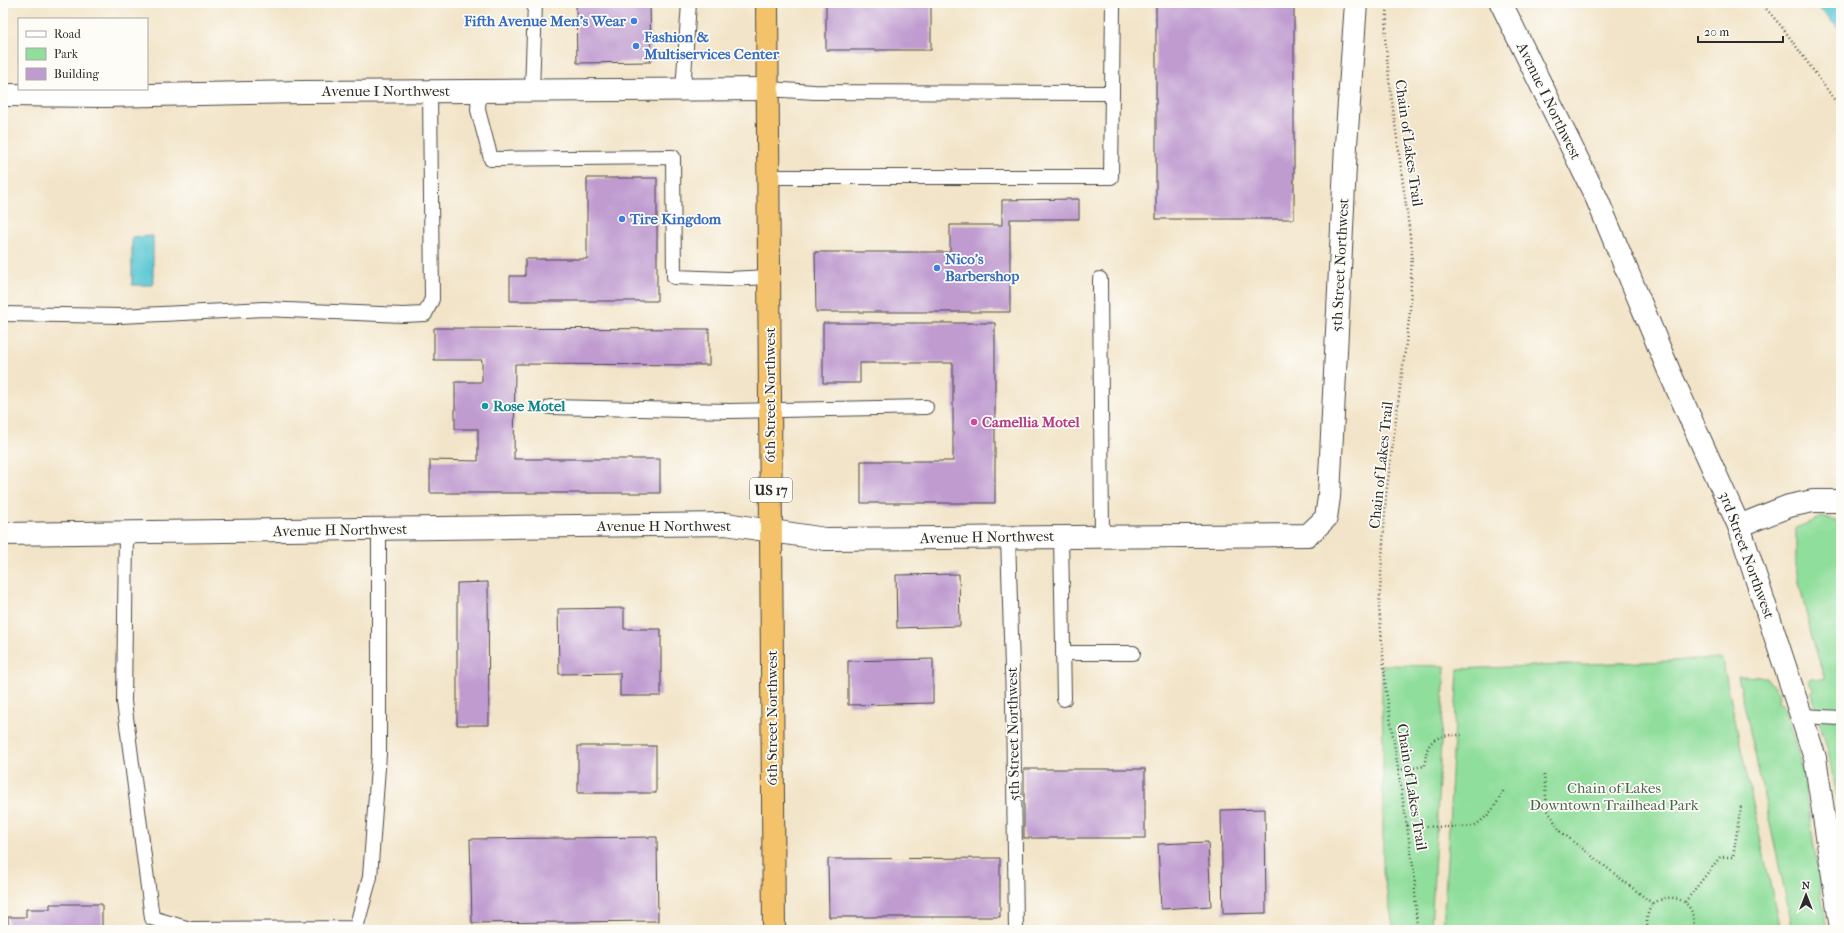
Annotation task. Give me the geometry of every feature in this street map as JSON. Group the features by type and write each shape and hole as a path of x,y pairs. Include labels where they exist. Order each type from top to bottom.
{"highway":[{"name":"6th Street Northwest","path":"767,3 774,930"}],"street":[{"name":"5th Street Northwest","path":"1319,524 1326,518 1329,497 1346,145 1356,3"},
{"name":"Avenue I Northwest","path":"1501,3 1598,199"},
{"name":"Avenue I Northwest","path":"3,95 105,96 303,92 768,89"},
{"name":"3rd Street Northwest","path":"1598,199 1669,371 1739,526 1815,758 1841,928"},
{"path":"1739,526 1789,506 1813,502 1841,501"},
{"name":"Avenue H Northwest","path":"3,534 379,530 726,524 825,539 1308,535 1319,524"}],"lane":[{"path":"532,91 535,3"},
{"path":"683,90 689,3"},
{"path":"769,177 1111,177 1113,3"},
{"path":"768,89 822,92 1112,92"},
{"path":"3,314 120,316 264,309 403,315 425,314 432,299 430,91"},
{"path":"479,91 478,110 490,159 673,157 674,277 728,279 770,277"},
{"path":"1100,279 1102,536"},
{"path":"550,406 730,411 926,407"},
{"path":"126,533 124,702 152,918 190,929 357,929 370,877 379,754 379,530"},
{"name":"5th Street Northwest","path":"1008,537 1013,701 1016,930"},
{"path":"1061,537 1064,699"},
{"path":"1063,653 1133,653"},
{"path":"1802,716 1841,718"}],"path":[{"name":"Chain of Lakes Trail","path":"1388,3 1385,37 1389,79 1412,250 1410,312 1386,495 1379,607 1386,691 1414,872 1417,930"},
{"path":"1761,3 1782,27 1841,109"},
{"path":"1398,770 1425,766 1425,752 1431,742 1446,735 1462,735"},
{"path":"1544,775 1547,809 1560,831 1652,904"},
{"path":"1407,825 1474,826 1489,814 1498,802 1504,789"},
{"path":"1685,902 1720,857 1734,857 1741,806"},
{"path":"1648,930 1646,921 1652,904 1660,899 1670,897 1679,898 1685,902 1692,911 1694,920 1692,930"}],"green space":[{"path":"1822,517 1841,523 1841,831 1829,755 1811,694 1814,690 1809,683 1809,679 1825,679 1812,638 1796,569 1796,528"},
{"name":"Chain of Lakes Downtown Trailhead Park","path":"1722,659 1780,930 1443,930 1458,669"},
{"path":"1381,665 1445,666 1431,930 1394,930 1383,872 1383,743"},
{"path":"1738,676 1766,677 1779,694 1778,703 1783,704 1801,762 1827,930 1793,930"}],"water":[{"path":"1814,3 1841,4 1841,31"},
{"path":"153,236 153,285 132,285 132,237"}],"building":[{"path":"576,3 650,3 651,62 577,63"},
{"path":"826,3 931,3 931,50 826,50"},
{"path":"1156,3 1294,3 1294,219 1156,219"},
{"name":"Tire Kingdom","path":"587,178 657,178 657,301 510,301 510,276 525,276 525,259 587,259"},
{"path":"1079,199 1079,219 1010,219 1010,312 816,312 815,252 950,252 950,225 1002,225 1002,200"},
{"name":"Camellia Motel","path":"823,323 995,323 995,503 861,503 861,461 953,461 953,363 860,363 860,383 823,383"},
{"name":"Rose Motel","path":"434,328 709,329 709,365 515,364 514,459 660,459 660,493 430,493 430,460 478,461 478,429 455,429 455,382 482,382 482,360 434,360"},
{"path":"959,574 960,626 897,628 896,575"},
{"path":"488,582 489,725 457,725 457,583"},
{"path":"624,608 624,629 661,629 661,696 620,696 620,673 559,674 558,609"},
{"path":"933,659 933,703 848,705 848,661"},
{"path":"578,746 656,746 656,793 578,793"},
{"path":"1024,769 1145,769 1145,838 1024,838"},
{"path":"1265,809 1266,913 1223,914 1221,810"},
{"path":"657,837 658,921 472,923 470,839"},
{"path":"1208,842 1211,906 1161,909 1158,844"},
{"path":"1000,858 1000,917 829,917 828,859"},
{"path":"50,904 102,904 102,930 8,930 8,917 26,917 26,909 50,909"}],"place":[{"name":"Fifth Avenue Men's Wear","path":"634,21"},
{"name":"Fashion & Multiservices Center","path":"636,46"},
{"name":"Tire Kingdom","path":"622,219"},
{"name":"Nico's Barbershop","path":"937,268"},
{"name":"Rose Motel","path":"485,406"},
{"name":"Camellia Motel","path":"974,422"}]}
